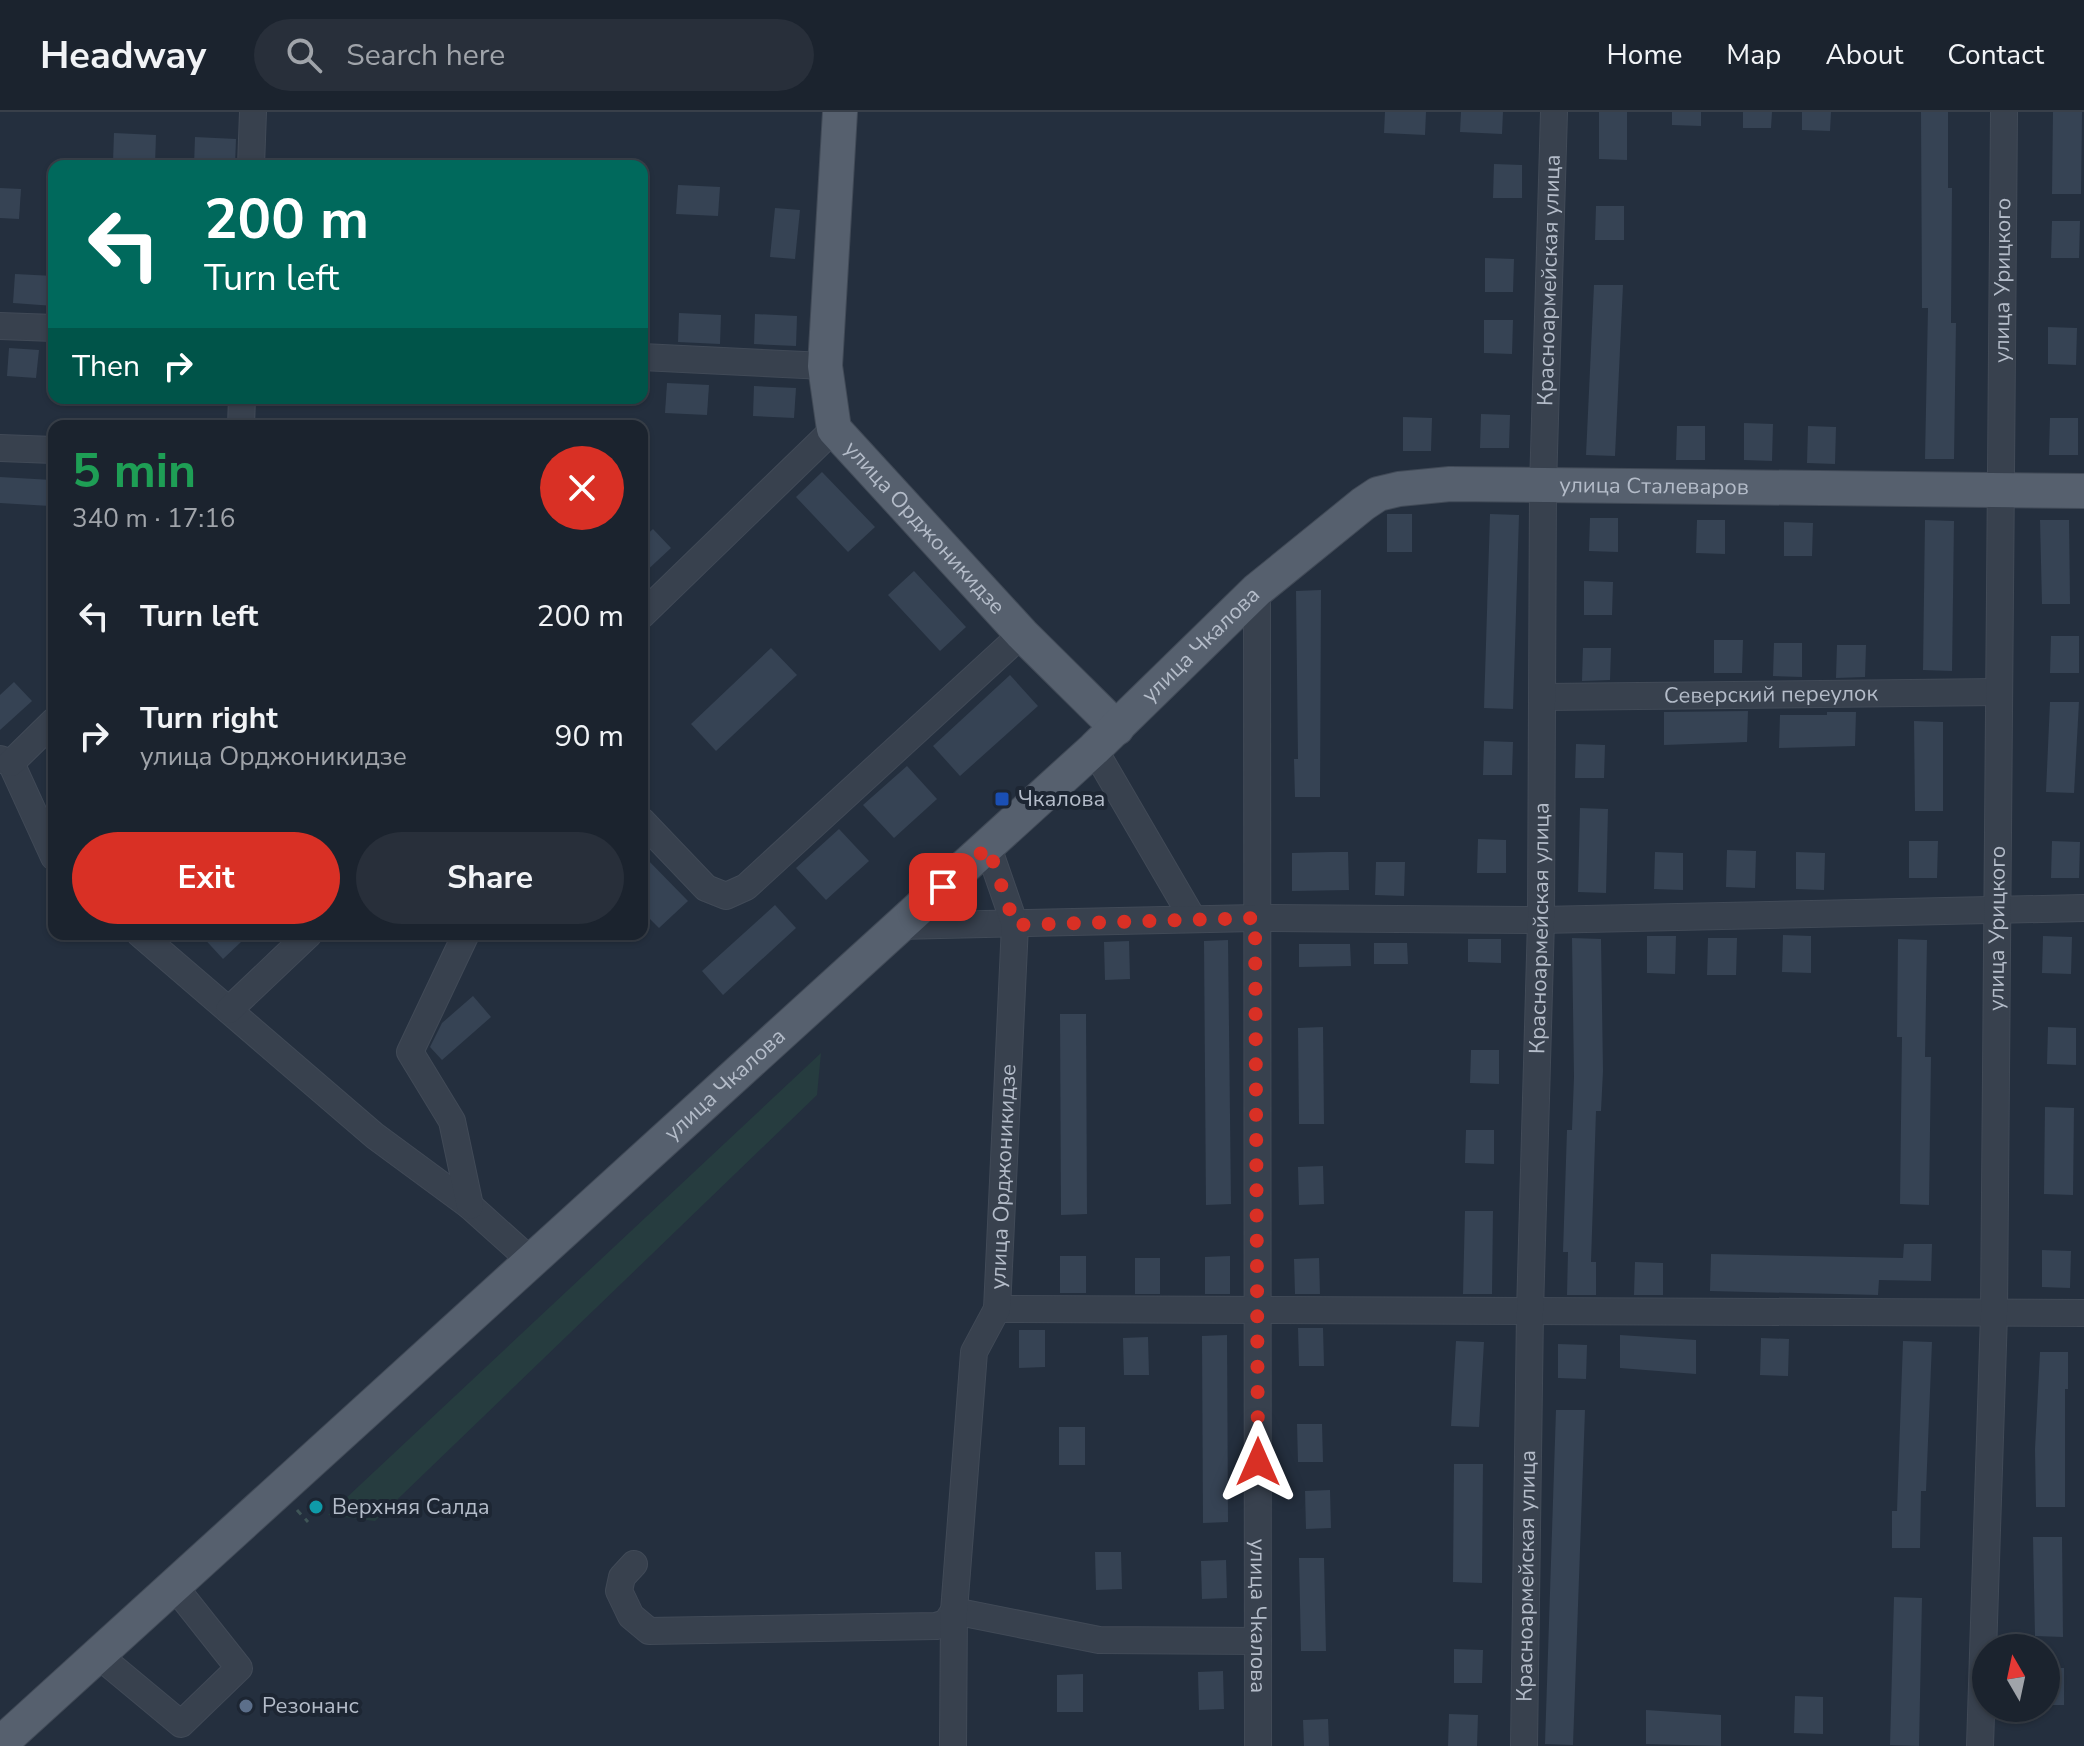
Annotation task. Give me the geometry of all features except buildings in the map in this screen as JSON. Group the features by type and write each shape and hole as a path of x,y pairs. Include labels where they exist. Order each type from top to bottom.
{"main road":[{"name":"улица Орджоникидзе","path":"840,112 825,366 834,429 1022,634 1106,738"},
{"name":"улица Сталеваров","path":"1257,590 1327,530 1378,494 1450,484 2084,491"},
{"name":"улица Чкалова","path":"0,1744 897,926 988,847 1106,738 1257,590"}],"street":[{"path":"251,160 253,112"},
{"name":"Красноармейская улица","path":"1524,1746 1530,1312 1545,697 1543,487 1554,112"},
{"name":"улица Урицкого","path":"1980,1746 1994,1314 2004,112"},
{"path":"0,326 48,328"},
{"path":"648,357 825,366"},
{"name":"улица Орджоникидзе","path":"648,609 834,429"},
{"path":"0,448 48,450"},
{"name":"улица Чкалова","path":"1257,590 1258,1746"},
{"path":"648,827 706,888 726,896 746,887 1022,634"},
{"name":"Северский переулок","path":"1545,697 1998,692"},
{"path":"48,726 6,761 48,845"},
{"path":"1106,738 1193,919"},
{"name":"улица Орджоникидзе","path":"953,1746 954,1611 974,1352 997,1309 1015,925 988,847"},
{"path":"897,926 1255,918 1541,920 2084,908"},
{"path":"147,940 375,1136 470,1206 530,1260"},
{"path":"229,1010 303,940"},
{"path":"465,940 410,1052 452,1121 470,1206"},
{"path":"997,1309 2084,1313"},
{"path":"634,1564 622,1577 619,1591 631,1616 649,1631 936,1626 946,1623 954,1611 1099,1640 1258,1641"},
{"path":"98,1655 181,1724 239,1668 174,1586"}],"green space":[{"path":"821,1053 817,1095 375,1521 328,1515"}],"place":[{"name":"Чкалова","path":"1002,799"},
{"name":"Верхняя Салда","path":"316,1507"},
{"name":"Резонанс","path":"246,1706"}],"route":[{"path":"943,887 988,847 1015,925 1255,918 1258,1462"}]}
